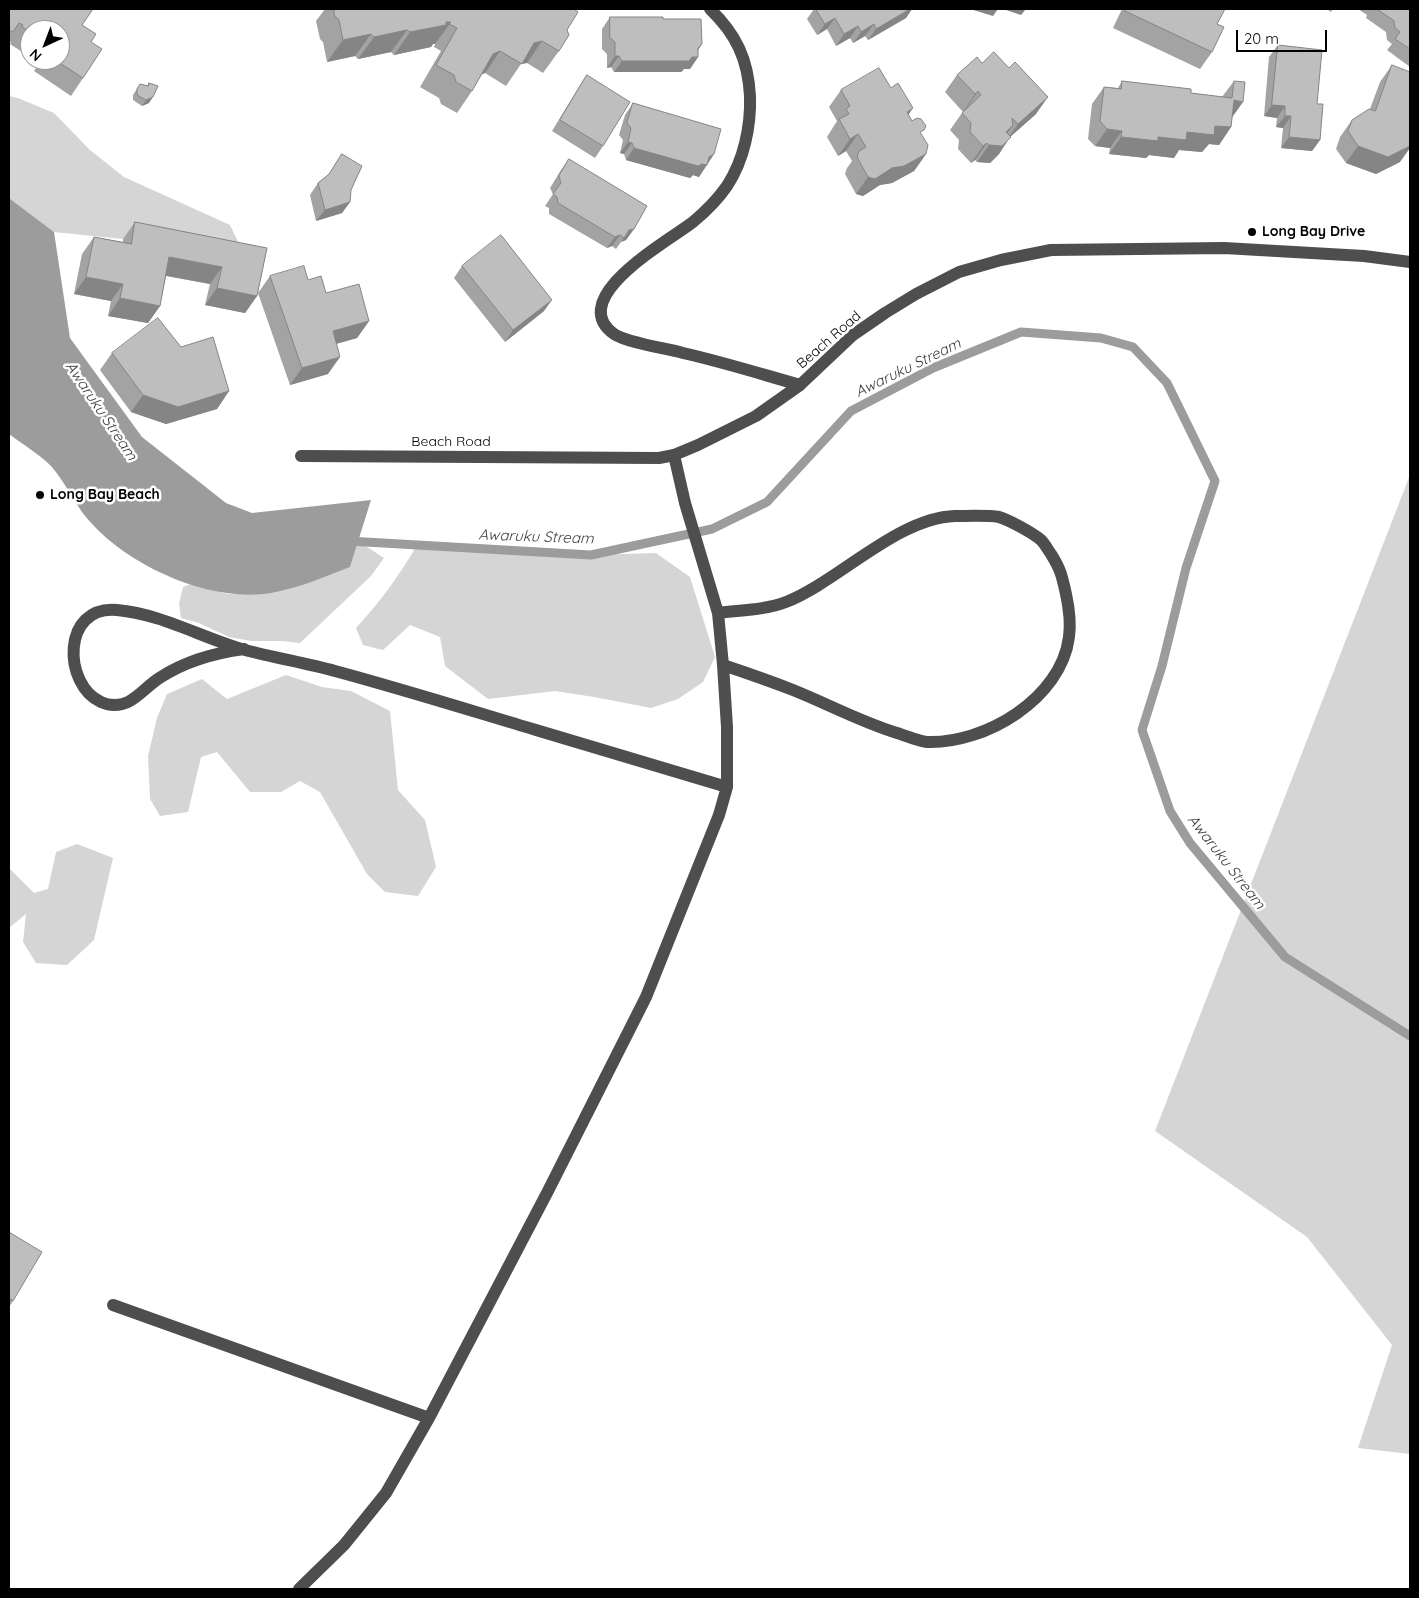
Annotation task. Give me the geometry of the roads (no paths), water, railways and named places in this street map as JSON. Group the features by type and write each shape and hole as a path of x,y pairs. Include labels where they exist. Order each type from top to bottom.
{"street":[{"path":"710,9 722,20 735,38 744,57 749,80 750,104 743,152 736,170 726,187 694,221 618,278 604,296 602,314 604,322 609,329 622,338 800,385"},
{"name":"Beach Road","path":"301,456 659,458 674,456 756,416 800,385 853,335 884,313 916,294 959,272 1001,260 1051,250 1224,248 1364,256 1410,262"},
{"path":"299,1589 344,1545 386,1493 429,1418 548,1191 646,996 719,815 727,787 727,727 724,665 718,613 685,503 674,456"},
{"path":"718,613 769,607 787,602 805,593 894,536 927,521 953,516 999,517 1041,540 1061,570 1070,608 1069,638 1061,663 1038,696 1021,711 997,726 971,737 947,742 924,742 870,725 794,690 724,665"},
{"path":"244,649 204,657 161,677 126,704 113,705 100,702 80,682 75,668 74,650 76,635 81,623 98,611 118,610 168,622 244,649 335,671 727,787"},
{"path":"113,1305 429,1418"}],"water":[{"path":"9,198 54,232 70,338 142,437 226,503 252,513 371,500 350,567 281,591 248,595 224,593 175,579 151,568 110,541 93,525 51,466 9,434"}],"waterway":[{"name":"Awaruku Stream","path":"348,541 591,555 712,529 767,502 851,411 933,368 1021,332 1101,338 1133,347 1167,383 1215,481 1186,568 1162,666 1142,730 1170,811 1190,843 1285,957 1410,1036"}],"place":[{"name":"Long Bay Drive","path":"1252,232"},
{"name":"Long Bay Beach","path":"40,495"}]}
